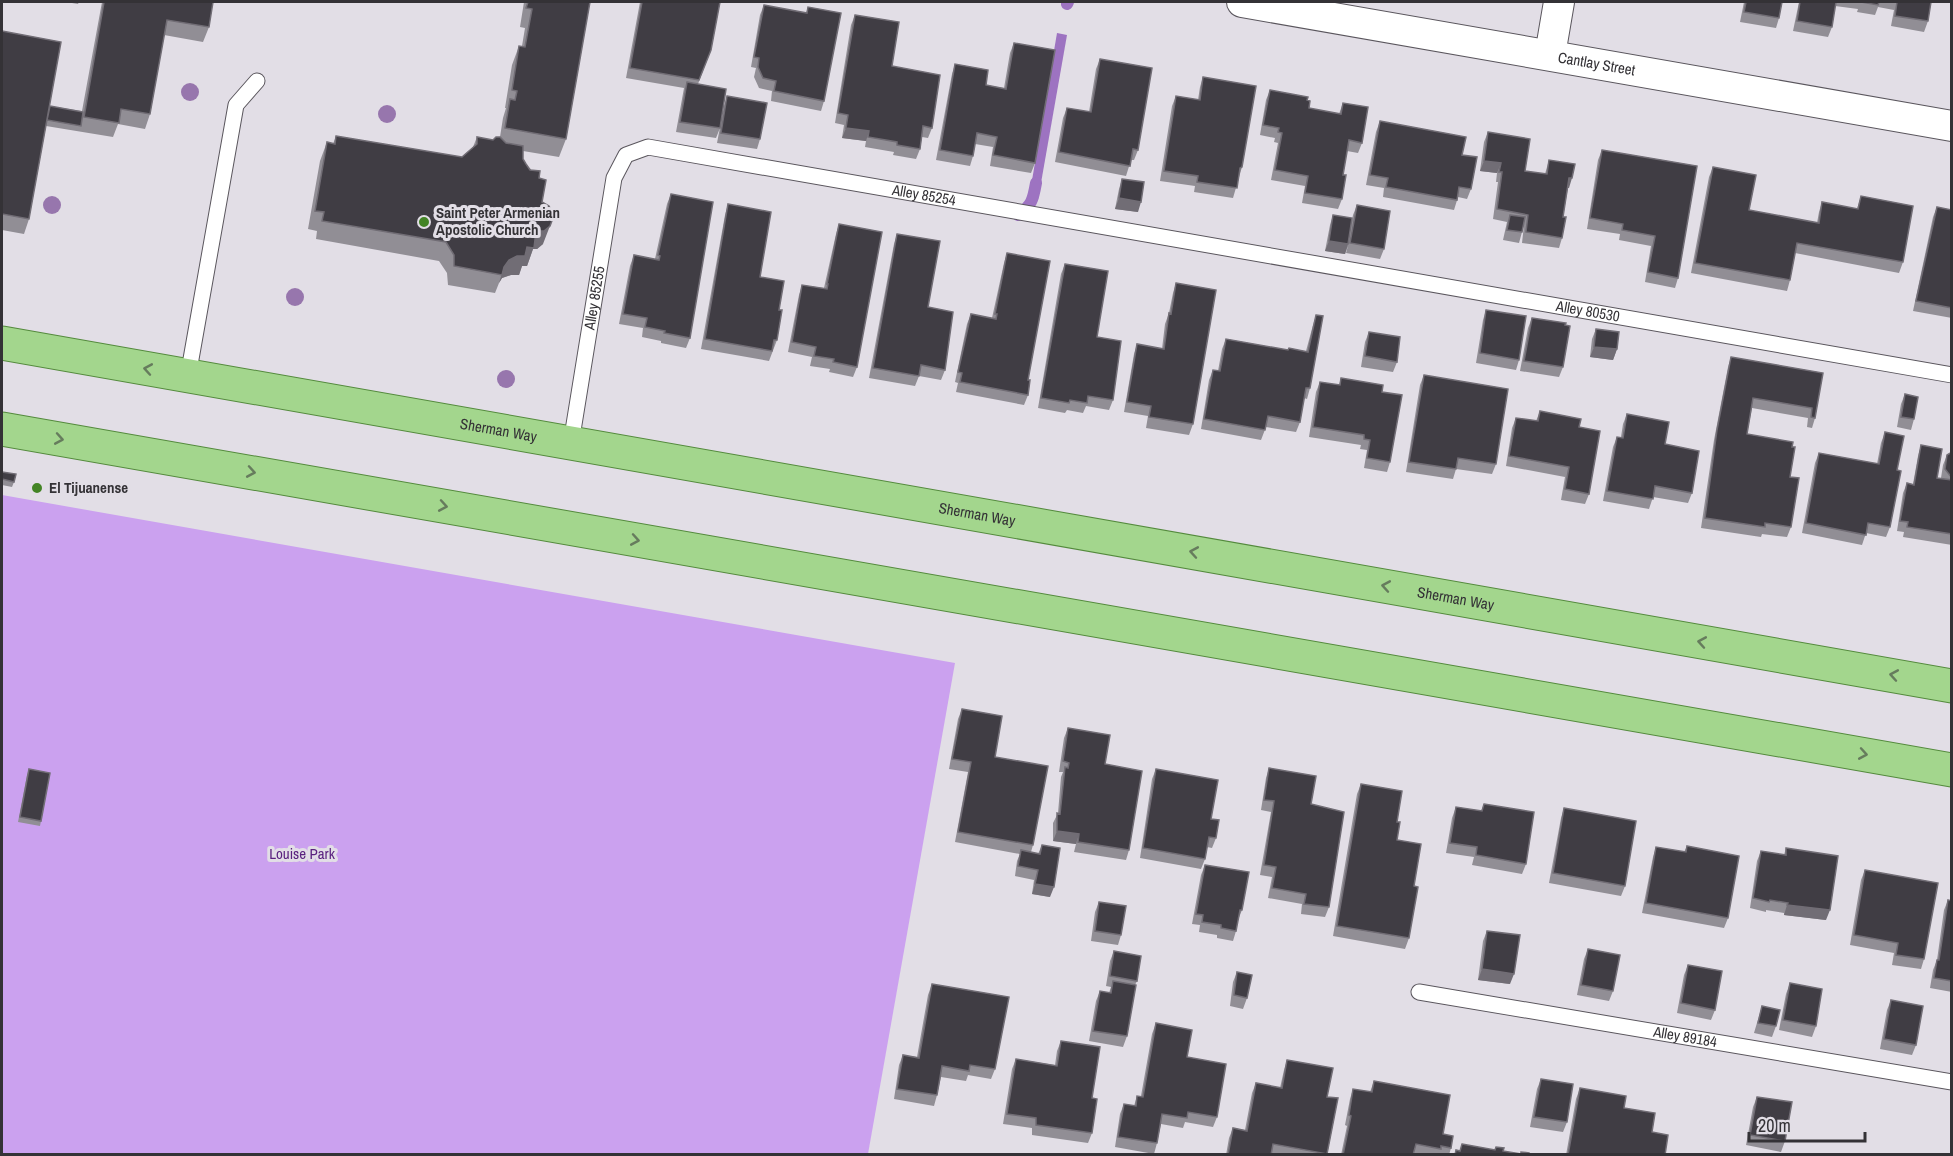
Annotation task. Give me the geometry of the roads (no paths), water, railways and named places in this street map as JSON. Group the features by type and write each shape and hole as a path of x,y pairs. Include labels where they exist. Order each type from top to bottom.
{"main road":[{"name":"Sherman Way","path":"2,343 1952,686"},
{"path":"2,429 1952,770"}],"street":[{"name":"Cantlay Street","path":"1242,2 1952,126"},
{"path":"1550,56 1559,2"}],"lane":[{"path":"188,376 236,105 257,81"},
{"name":"Alley 85254","path":"626,155 648,147 1225,248"},
{"name":"Alley 85255","path":"571,443 614,178 626,155"},
{"name":"Alley 80530","path":"1225,248 1952,375"},
{"name":"Alley 89184","path":"1419,992 1952,1082"}],"waterway":[{"path":"1018,215 1031,202 1036,183"}],"place":[{"name":"Saint Peter Armenian Apostolic Church","path":"424,222"},
{"name":"El Tijuanense","path":"37,488"}],"park label":[{"name":"Louise Park","path":"302,854"}]}
